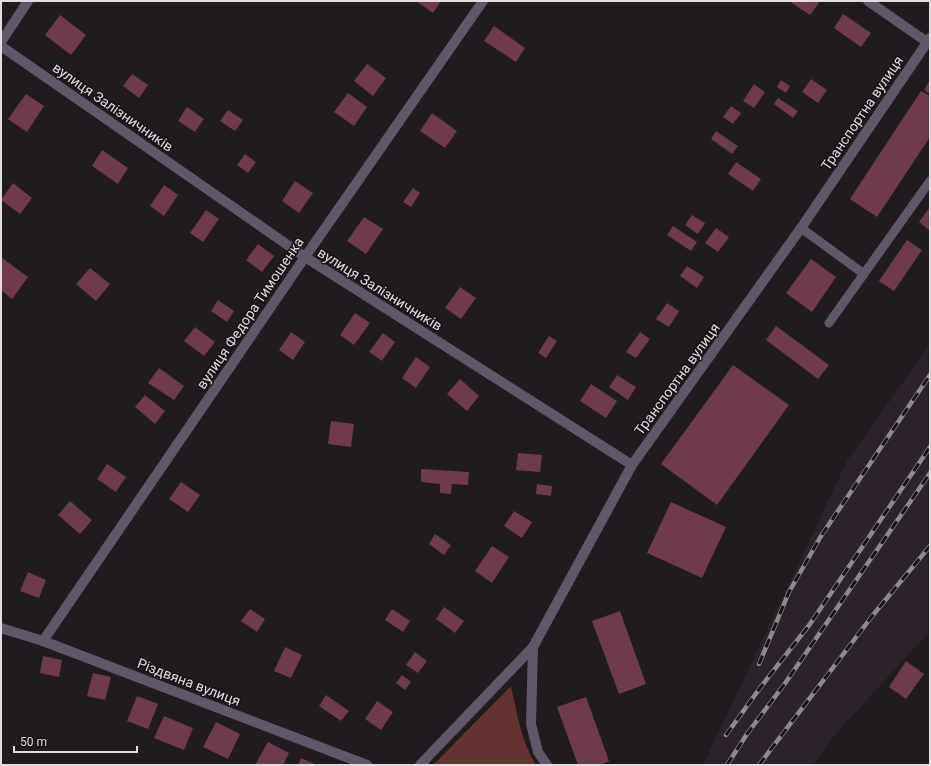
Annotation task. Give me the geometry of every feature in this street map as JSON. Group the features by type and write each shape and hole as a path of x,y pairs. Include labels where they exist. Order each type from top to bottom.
{"street":[{"path":"1,42 28,1"},
{"name":"вулиця Федора Тимошенка","path":"42,641 305,257 483,1"},
{"path":"868,1 928,40"},
{"name":"Транспортна вулиця","path":"547,765 538,752 531,724 533,647 632,465 801,228 928,40"},
{"name":"вулиця Залізничників","path":"1,46 305,257 632,465"},
{"name":"Різдвяна вулиця","path":"1,628 42,641 367,765"},
{"path":"420,765 533,647"}],"lane":[{"path":"829,322 930,181"},
{"path":"801,228 864,274"}],"shaded area":[{"path":"930,344 930,631 832,738 813,765 703,765 847,461"},
{"path":"511,686 523,737 536,765 433,765"}],"building":[{"path":"416,1 441,1 433,13"},
{"path":"789,1 817,1 819,3 810,15"},
{"path":"843,14 871,33 861,47 834,28"},
{"path":"60,15 86,35 71,55 45,35"},
{"path":"494,26 525,48 516,62 484,41"},
{"path":"367,64 386,78 373,96 354,81"},
{"path":"132,74 148,85 139,98 123,86"},
{"path":"811,79 827,90 818,103 802,92"},
{"path":"781,80 790,86 786,93 777,87"},
{"path":"930,80 930,94 924,90"},
{"path":"754,84 765,92 754,108 743,101"},
{"path":"921,91 930,96 930,137 877,217 850,199"},
{"path":"348,93 367,107 354,126 334,112"},
{"path":"26,94 44,106 27,132 8,119"},
{"path":"778,98 798,111 793,118 774,104"},
{"path":"731,106 741,113 733,124 723,117"},
{"path":"187,107 204,119 195,132 178,121"},
{"path":"228,110 243,120 235,131 220,121"},
{"path":"432,113 457,131 445,148 420,131"},
{"path":"716,131 738,146 732,154 711,139"},
{"path":"102,150 128,168 118,184 92,166"},
{"path":"245,154 256,162 248,173 237,165"},
{"path":"736,162 761,179 753,191 728,174"},
{"path":"295,181 313,193 299,213 282,201"},
{"path":"13,183 32,198 20,214 1,200"},
{"path":"164,185 178,195 164,216 150,206"},
{"path":"413,188 420,193 411,207 403,202"},
{"path":"930,207 930,231 919,222"},
{"path":"206,210 219,219 203,242 190,233"},
{"path":"692,215 705,223 698,234 685,225"},
{"path":"364,217 383,229 366,254 347,241"},
{"path":"673,226 697,242 691,251 667,235"},
{"path":"716,228 729,237 718,252 705,243"},
{"path":"907,240 922,250 894,291 879,281"},
{"path":"258,244 274,256 262,272 246,260"},
{"path":"1,257 28,277 12,299 1,290"},
{"path":"811,259 836,277 812,312 786,293"},
{"path":"687,266 704,277 697,288 680,276"},
{"path":"90,268 110,284 96,301 76,284"},
{"path":"460,287 476,298 461,319 445,308"},
{"path":"218,300 234,311 227,322 211,311"},
{"path":"667,303 679,311 669,327 656,319"},
{"path":"355,313 370,323 354,345 340,335"},
{"path":"776,326 829,365 818,379 766,340"},
{"path":"195,327 215,342 204,356 184,341"},
{"path":"291,332 305,342 293,360 279,350"},
{"path":"640,332 650,339 636,358 626,352"},
{"path":"383,333 395,342 382,361 369,352"},
{"path":"549,336 557,341 546,358 538,353"},
{"path":"416,357 430,367 416,388 402,378"},
{"path":"733,365 789,405 717,505 661,464"},
{"path":"159,368 184,386 174,400 148,383"},
{"path":"617,375 636,387 628,400 609,387"},
{"path":"460,379 479,396 467,411 447,394"},
{"path":"591,384 617,401 606,418 580,401"},
{"path":"145,395 165,411 155,424 135,407"},
{"path":"331,421 354,424 351,447 328,444"},
{"path":"518,453 542,455 540,472 516,470"},
{"path":"107,464 126,477 116,492 97,479"},
{"path":"421,469 469,472 468,485 452,484 451,494 440,493 440,484 421,482"},
{"path":"181,482 200,495 188,512 169,499"},
{"path":"537,484 552,486 551,496 536,494"},
{"path":"70,501 92,520 80,534 58,515"},
{"path":"671,502 726,527 702,578 647,553"},
{"path":"514,511 532,522 522,538 504,526"},
{"path":"435,534 451,545 444,555 429,544"},
{"path":"492,546 509,557 492,583 475,571"},
{"path":"28,572 46,580 39,598 20,591"},
{"path":"444,607 464,621 455,633 436,619"},
{"path":"250,609 265,619 257,632 241,621"},
{"path":"392,609 410,621 403,632 385,620"},
{"path":"620,611 646,684 619,694 592,621"},
{"path":"285,647 302,655 291,678 274,671"},
{"path":"415,652 427,661 418,673 406,665"},
{"path":"43,656 62,660 59,677 40,673"},
{"path":"906,661 924,674 906,699 889,687"},
{"path":"93,673 111,677 105,700 87,696"},
{"path":"402,675 411,682 405,690 396,683"},
{"path":"326,695 349,711 341,721 319,706"},
{"path":"137,696 158,704 148,729 127,721"},
{"path":"586,697 609,761 600,765 578,765 557,707"},
{"path":"377,701 393,712 381,730 365,719"},
{"path":"164,716 193,728 184,750 154,738"},
{"path":"216,722 240,734 228,759 203,747"},
{"path":"268,742 289,753 283,765 255,765"},
{"path":"301,758 317,765 298,765"}],"railway":[{"path":"759,664 789,592 821,536 930,375"},
{"path":"726,735 760,688 810,624 930,447"},
{"path":"727,765 747,734 786,682 930,473"},
{"path":"759,765 873,615 930,546"}]}
